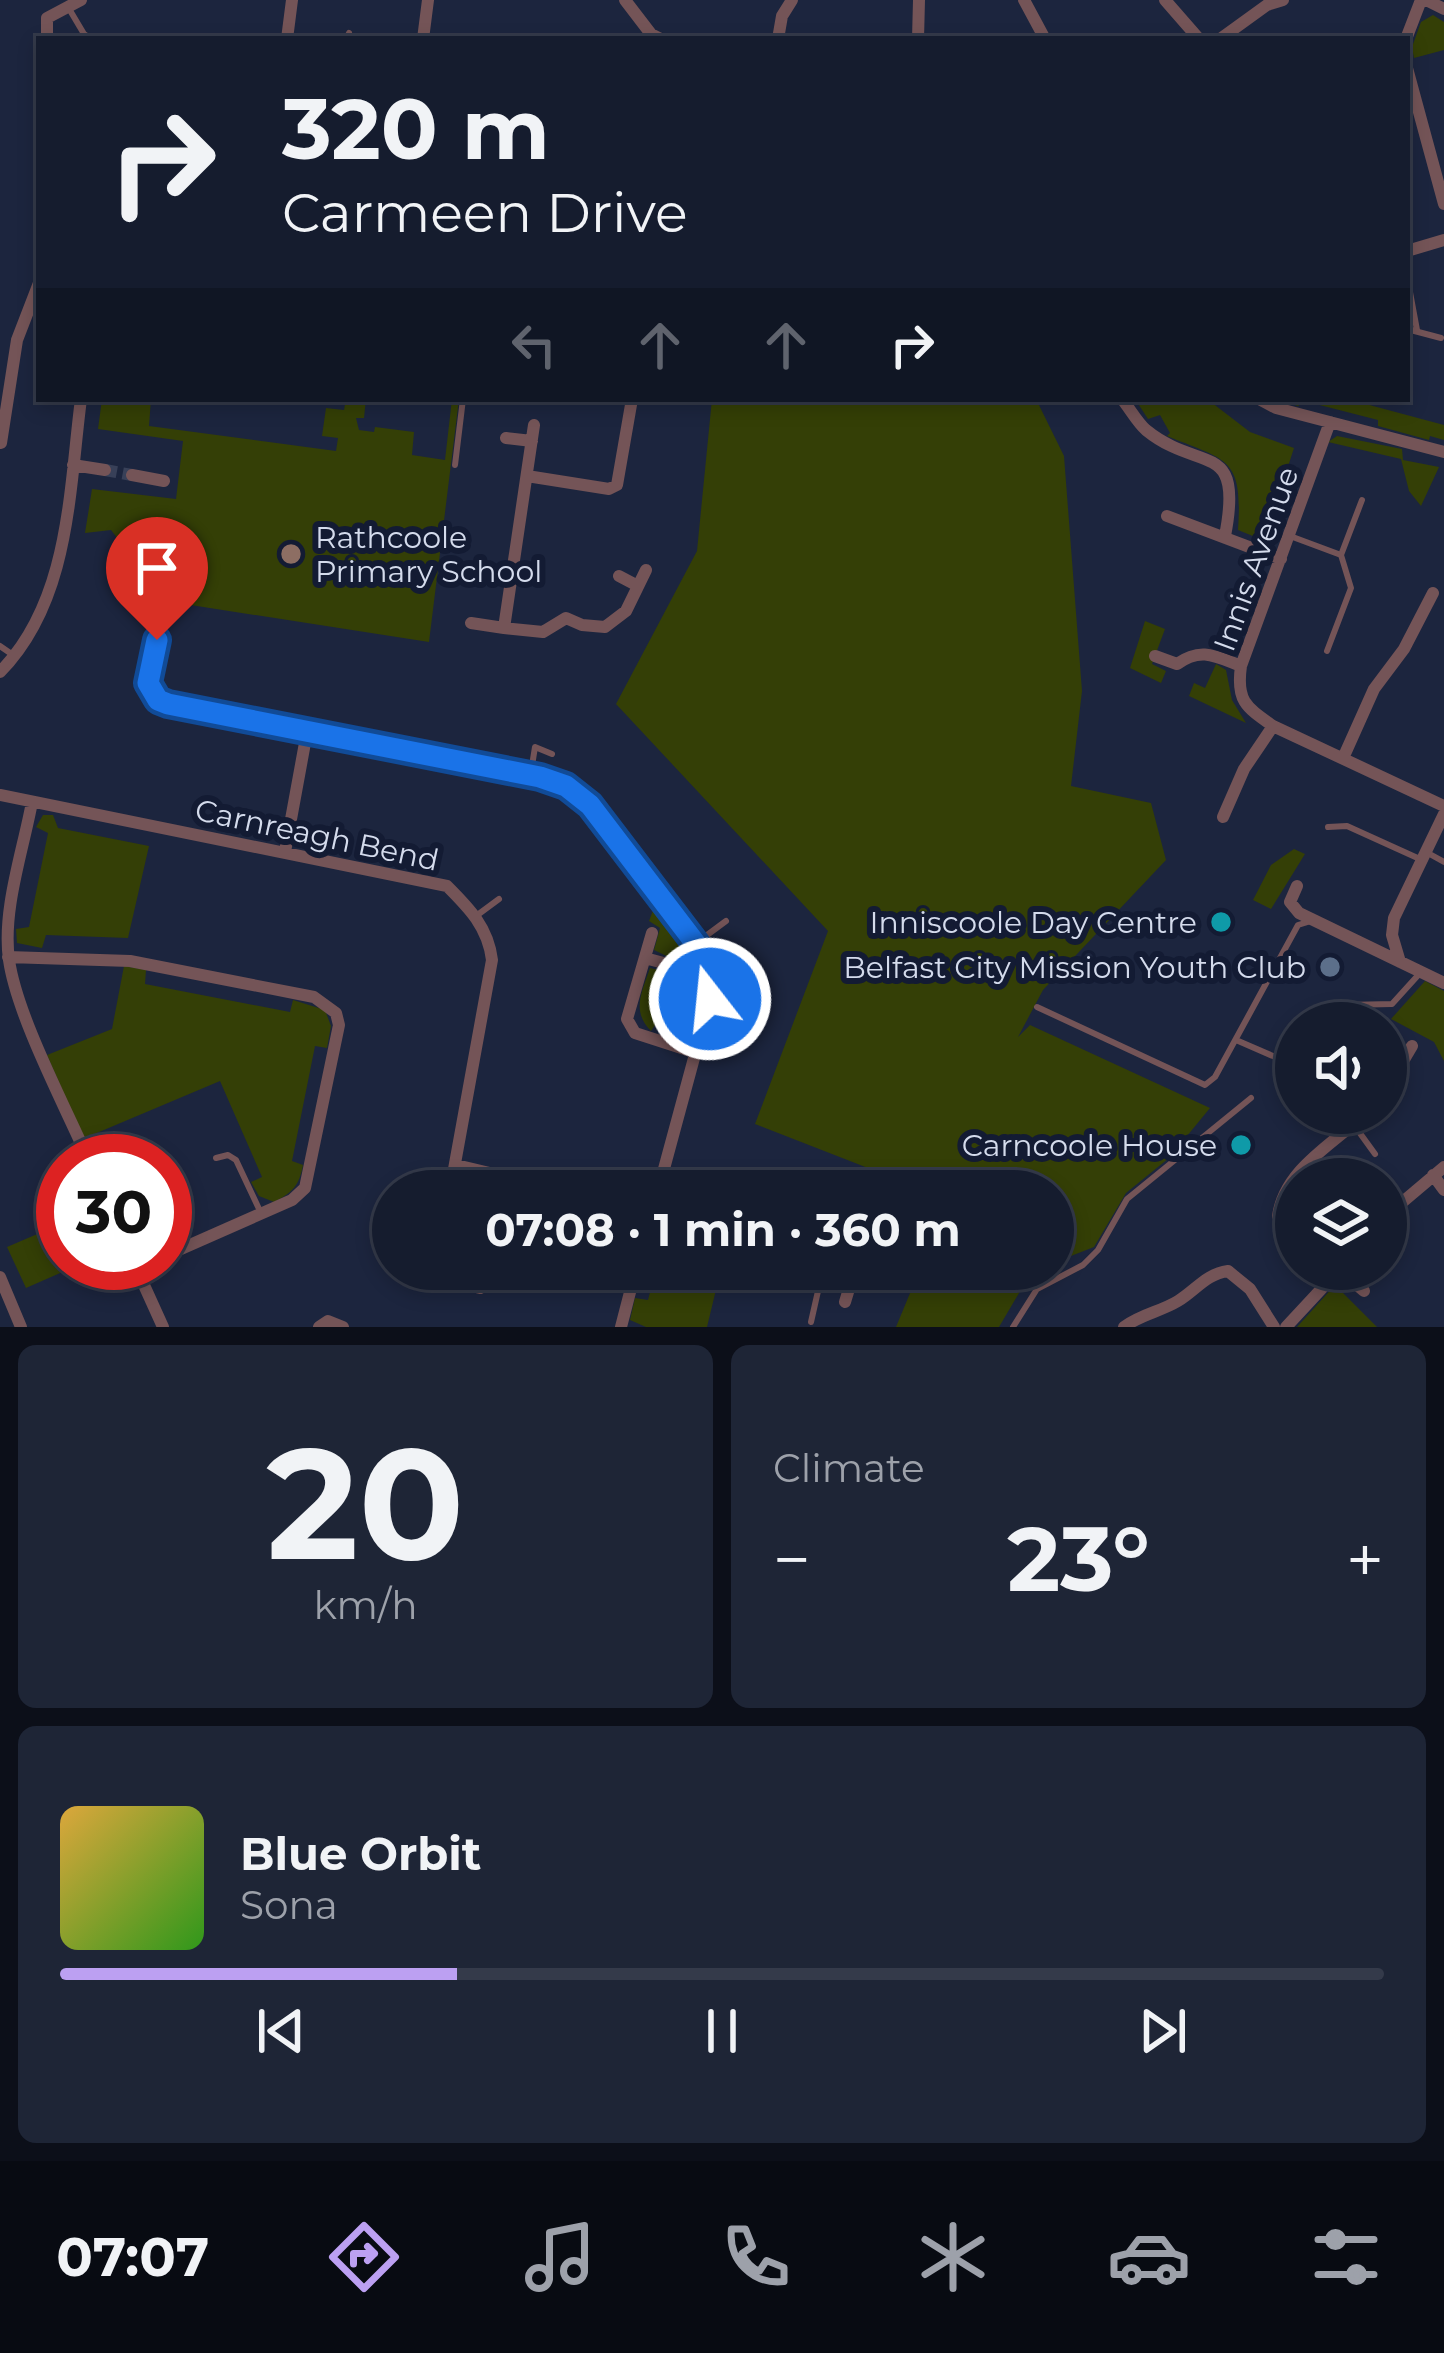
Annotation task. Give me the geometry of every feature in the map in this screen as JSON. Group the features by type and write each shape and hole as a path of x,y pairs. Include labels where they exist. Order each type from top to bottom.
{"street":[{"path":"287,36 292,0"},
{"path":"423,36 428,0"},
{"path":"626,0 655,36"},
{"path":"779,36 782,16 792,0"},
{"path":"918,36 919,0"},
{"path":"1024,0 1043,36"},
{"path":"1165,0 1196,36"},
{"path":"1224,36 1267,5 1283,0"},
{"path":"1407,36 1424,0 1444,9"},
{"path":"46,36 47,18 75,3"},
{"path":"1410,79 1444,204"},
{"path":"1410,250 1444,240"},
{"path":"2,433 16,340 36,291"},
{"path":"0,672 43,605 59,566 81,402"},
{"path":"527,476 609,489 617,485 631,402"},
{"path":"1124,402 1144,429 1213,461 1224,472 1231,485 1225,536"},
{"path":"1265,402 1444,452"},
{"name":"Innis Avenue","path":"1330,422 1241,666 1238,688 1248,708 1273,726 1344,756 1444,810"},
{"path":"504,628 534,425"},
{"path":"506,438 532,441"},
{"path":"73,465 105,470"},
{"path":"132,475 164,481"},
{"path":"1167,516 1281,559"},
{"path":"471,623 543,632 566,618 605,627 626,610 646,570"},
{"path":"620,576 638,586"},
{"path":"1344,756 1374,688 1404,650 1433,593"},
{"path":"157,640 148,683 158,700 530,776 566,786 590,805 696,944 707,970 710,999 664,1170"},
{"path":"1155,656 1177,664 1191,654 1205,652 1241,666"},
{"path":"1223,817 1244,769 1273,726"},
{"path":"285,852 307,732"},
{"name":"Carnreagh Bend","path":"0,795 447,886 476,916"},
{"path":"32,802 9,925 8,957 18,995 77,1134"},
{"path":"1400,962 1392,935 1394,918 1444,810"},
{"path":"1297,886 1292,907 1444,983"},
{"path":"455,1170 490,976 490,944 476,916"},
{"path":"652,933 627,1019 629,1026 635,1033 697,1053"},
{"path":"8,957 130,961 294,992 327,1003 336,1013 339,1025 308,1181 292,1201 192,1244"},
{"path":"645,958 667,964"},
{"path":"0,1004 18,995"},
{"path":"1407,1054 1412,1046"},
{"path":"1313,1158 1342,1134"},
{"path":"456,1165 477,1170"},
{"path":"1407,1198 1439,1171 1444,1190"},
{"path":"1124,1327 1145,1321 1180,1300 1213,1273 1228,1271 1250,1288 1274,1327"},
{"path":"0,1277 21,1327"},
{"path":"149,1290 163,1327"},
{"path":"621,1327 631,1290"},
{"path":"845,1302 848,1290"},
{"path":"1286,1327 1320,1290"},
{"path":"319,1327 328,1321 343,1327"}],"lane":[{"path":"75,3 86,36"},
{"path":"1410,287 1418,318 1412,329 1441,338"},
{"path":"455,465 464,402"},
{"path":"1328,651 1352,589 1341,555 1361,500"},
{"path":"1290,536 1341,555"},
{"path":"0,646 13,655"},
{"path":"530,776 536,746 552,754"},
{"path":"1328,826 1346,826 1444,862"},
{"path":"476,916 499,899"},
{"path":"696,944 726,921"},
{"path":"1036,1007 1198,1084 1216,1078 1298,925 1316,922"},
{"path":"1394,1002 1421,973"},
{"path":"1236,1040 1275,1060"},
{"path":"1013,1327 1037,1289 1083,1265 1098,1250 1126,1199 1251,1098"},
{"path":"1361,1134 1375,1154"},
{"path":"216,1158 229,1155 238,1163 261,1214"},
{"path":"811,1322 818,1290"}],"green space":[{"path":"1433,15 1444,22 1444,50 1414,58 1412,47 1421,22"},
{"name":"Rathcoole Primary School","path":"102,402 151,402 149,426 336,451 338,438 322,436 326,408 344,410 345,402 366,402 364,418 356,418 359,430 414,432 412,455 445,460 452,402 459,402 429,642 165,601 166,590 146,575 111,530 85,533 92,489 176,499 183,441 98,429"},
{"path":"712,402 1037,402 1064,456 1082,691 1071,786 1151,803 1166,860 1043,990 1018,1037 1030,1025 1210,1108 1169,1158 1126,1193 1094,1247 1074,1255 1074,1170 873,1170 755,1124 828,931 616,704 697,551"},
{"path":"1137,402 1211,402 1250,432 1294,448 1283,482 1290,491 1273,536 1265,541 1238,530 1238,488 1227,465 1167,436 1170,433 1160,415 1148,419"},
{"path":"1308,402 1358,402 1444,425 1444,440 1378,426 1378,420"},
{"path":"1337,436 1402,449 1403,460 1439,467 1421,506 1409,491 1401,459 1328,442"},
{"path":"1145,621 1165,629 1152,664 1166,671 1161,683 1130,668"},
{"path":"1216,664 1226,670 1232,700 1246,723 1189,696 1194,683 1205,688"},
{"path":"43,815 53,815 58,828 149,846 128,938 46,935 42,948 17,943 16,929 29,927 48,833 36,827"},
{"path":"1294,849 1305,854 1271,909 1253,900 1271,865"},
{"path":"655,905 695,968 699,1001 689,1040 676,1038 677,1024 659,1019 651,1031 641,1016 640,1001 650,968 671,973 675,960 654,950 660,928 649,921"},
{"path":"124,966 146,970 145,984 290,1012 293,1000 325,1010 331,1026 327,1048 315,1046 292,1161 303,1165 297,1183 274,1202 259,1196 251,1182 262,1177 220,1081 94,1134 81,1134 47,1055 112,1029"},
{"path":"1425,981 1444,991 1444,1061 1434,1042 1407,1028 1406,1002"},
{"path":"36,1235 36,1284 26,1288 7,1247"},
{"path":"651,1290 716,1290 707,1327 646,1327 630,1320 635,1298 648,1300"},
{"path":"911,1290 1021,1290 999,1327 896,1327"},
{"path":"1330,1290 1340,1290 1377,1327 1297,1327"}],"tunnel":[{"path":"105,470 132,475"}],"place":[{"name":"Rathcoole Primary School","path":"291,554"},
{"name":"Inniscoole Day Centre","path":"1221,922"},
{"name":"Belfast City Mission Youth Club","path":"1330,967"},
{"name":"Carncoole House","path":"1241,1145"}],"route":[{"path":"157,640 148,683 158,700 168,704 566,786 590,805 696,944 707,970 710,999"}]}
